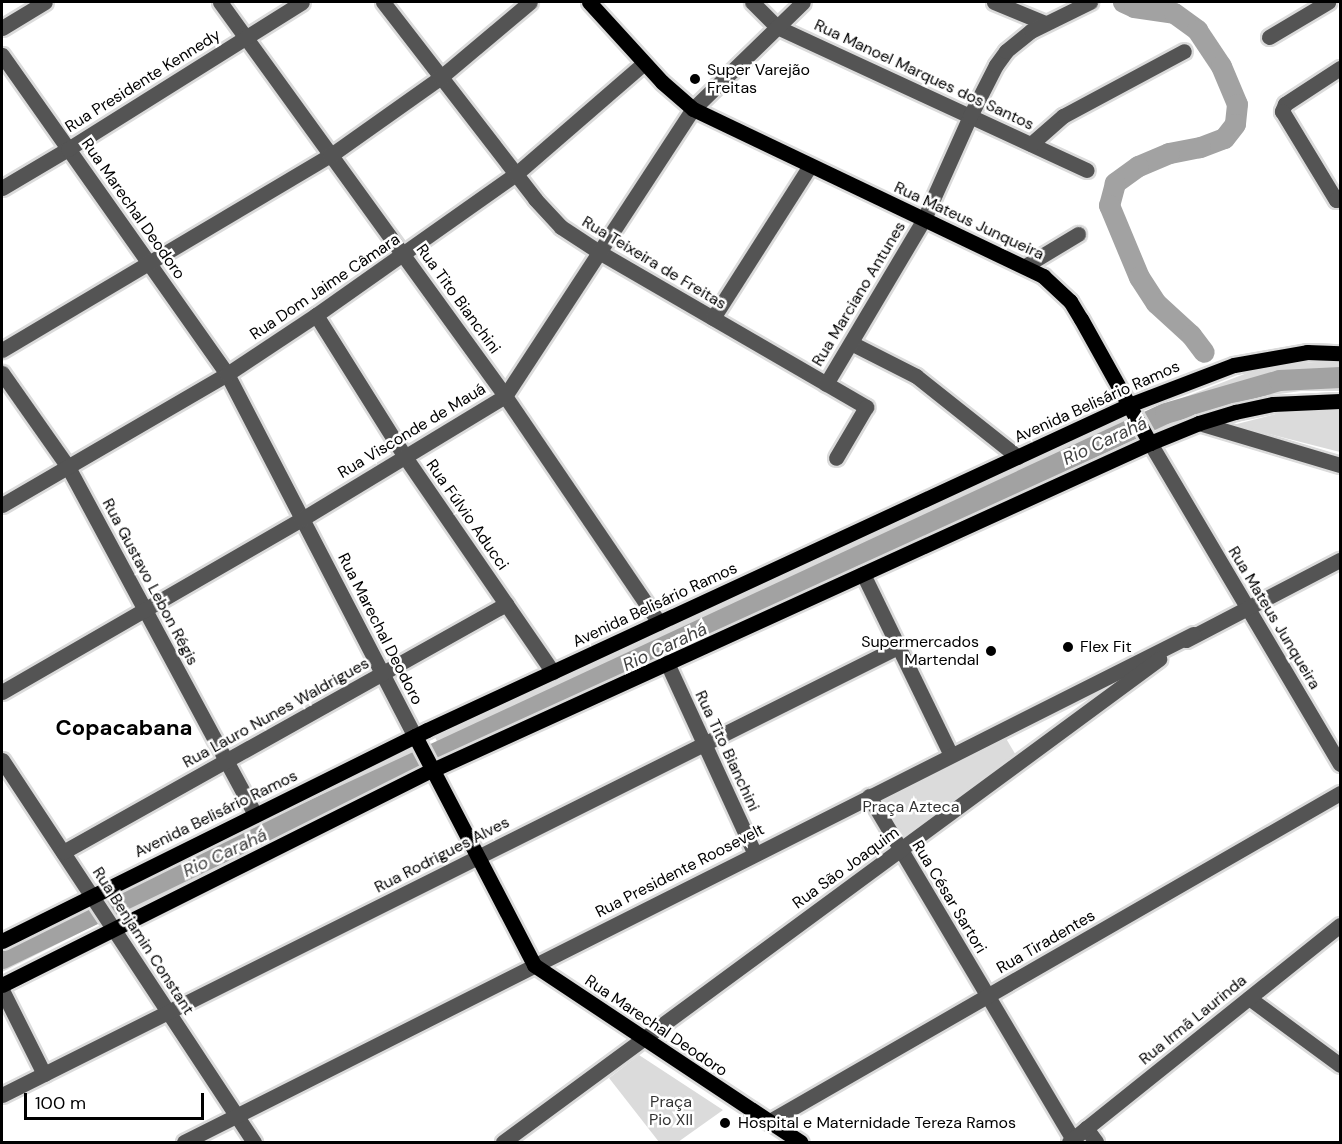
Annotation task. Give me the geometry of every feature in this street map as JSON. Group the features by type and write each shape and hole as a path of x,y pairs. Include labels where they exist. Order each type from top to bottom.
{"main road":[{"name":"Rua Mateus Junqueira","path":"589,2 644,63 693,109 1043,276 1070,301 1148,439"},
{"name":"Avenida Belisário Ramos","path":"2,941 94,899 255,815 417,739 552,672 1018,457 1234,365 1306,352 1341,353"},
{"path":"2,987 111,925 431,767 863,574 1148,439 1273,404 1341,401"},
{"name":"Rua Marechal Deodoro","path":"417,739 534,965 800,1143"}],"street":[{"path":"2,28 45,2"},
{"name":"Rua Tito Bianchini","path":"220,2 505,396 658,623"},
{"name":"Rua Presidente Kennedy","path":"2,188 302,2"},
{"name":"Rua Teixeira de Freitas","path":"383,2 516,174 561,227 599,252 866,407 836,458"},
{"path":"2,350 331,155 441,76 530,2"},
{"name":"Rua Manoel Marques dos Santos","path":"752,2 777,27 1087,170"},
{"name":"Rua Visconde de Mauá","path":"2,692 302,519 505,396 693,109 803,2"},
{"path":"993,2 1045,23"},
{"name":"Rua Marciano Antunes","path":"826,384 924,219 987,80 1006,51 1045,23 1090,2"},
{"path":"1269,37 1328,2"},
{"path":"1032,144 1064,116 1184,51"},
{"name":"Rua Marechal Deodoro","path":"2,55 227,374 417,739"},
{"name":"Rua Dom Jaime Câmara","path":"2,505 227,374 404,255 516,174 644,63"},
{"path":"1338,199 1283,115 1282,107 1341,68"},
{"path":"713,318 810,166"},
{"path":"1025,266 1078,234"},
{"name":"Rua Fúlvio Aducci","path":"316,315 405,457 552,672"},
{"path":"851,343 916,376 1018,457"},
{"name":"Rua Gustavo Lebon Régis","path":"2,373 68,467 255,815"},
{"path":"1199,423 1341,465"},
{"name":"Rua Mateus Junqueira","path":"1148,439 1341,764"},
{"name":"Rua São Joaquim","path":"503,1143 1193,634 1341,560"},
{"path":"863,574 951,755"},
{"name":"Rua Lauro Nunes Waldrigues","path":"63,852 506,604"},
{"name":"Rua Presidente Roosevelt","path":"183,1143 1193,634"},
{"name":"Rua Rodrigues Alves","path":"2,1095 898,647"},
{"name":"Rua Tito Bianchini","path":"667,663 754,854"},
{"name":"Rua Benjamin Constant","path":"2,760 254,1143"},
{"name":"Rua Tiradentes","path":"768,1122 1341,793"},
{"name":"Rua César Sartori","path":"868,796 1071,1141"},
{"name":"Rua Irmã Laurinda","path":"1071,1141 1341,925"},
{"path":"2,987 44,1074"},
{"path":"1249,998 1341,1065"},
{"path":"1086,1128 1096,1143"}],"green space":[{"path":"1340,361 1340,391 1301,391 1251,398 1203,412 1156,431 1146,412 1247,373 1298,363"},
{"path":"1291,410 1340,410 1340,452 1233,425"},
{"path":"1126,416 1138,441 444,756 434,735 661,627"},
{"name":"Praça Azteca","path":"1001,730 1020,762 901,850 869,796"},
{"path":"417,741 428,761 120,917 115,916 104,896"},
{"path":"90,906 99,922 97,924 2,972 2,950"},
{"name":"Praça Pio XII","path":"639,1055 723,1110 678,1142 659,1142 609,1078"}],"waterway":[{"path":"1123,2 1134,7 1174,13 1197,30 1221,66 1237,104 1235,124 1224,138 1200,147 1169,153 1138,166 1115,183 1109,205 1139,277 1156,303 1191,335 1204,352"},
{"name":"Rio Carahá","path":"2,958 213,856 1165,413 1279,380 1340,377"}],"place":[{"name":"Super Varejão Freitas","path":"695,79"},
{"name":"Flex Fit","path":"1068,647"},
{"name":"Supermercados Martendal","path":"991,651"},
{"name":"Hospital e Maternidade Tereza Ramos","path":"725,1123"}],"district":[{"name":"Copacabana","path":"124,728"}]}
